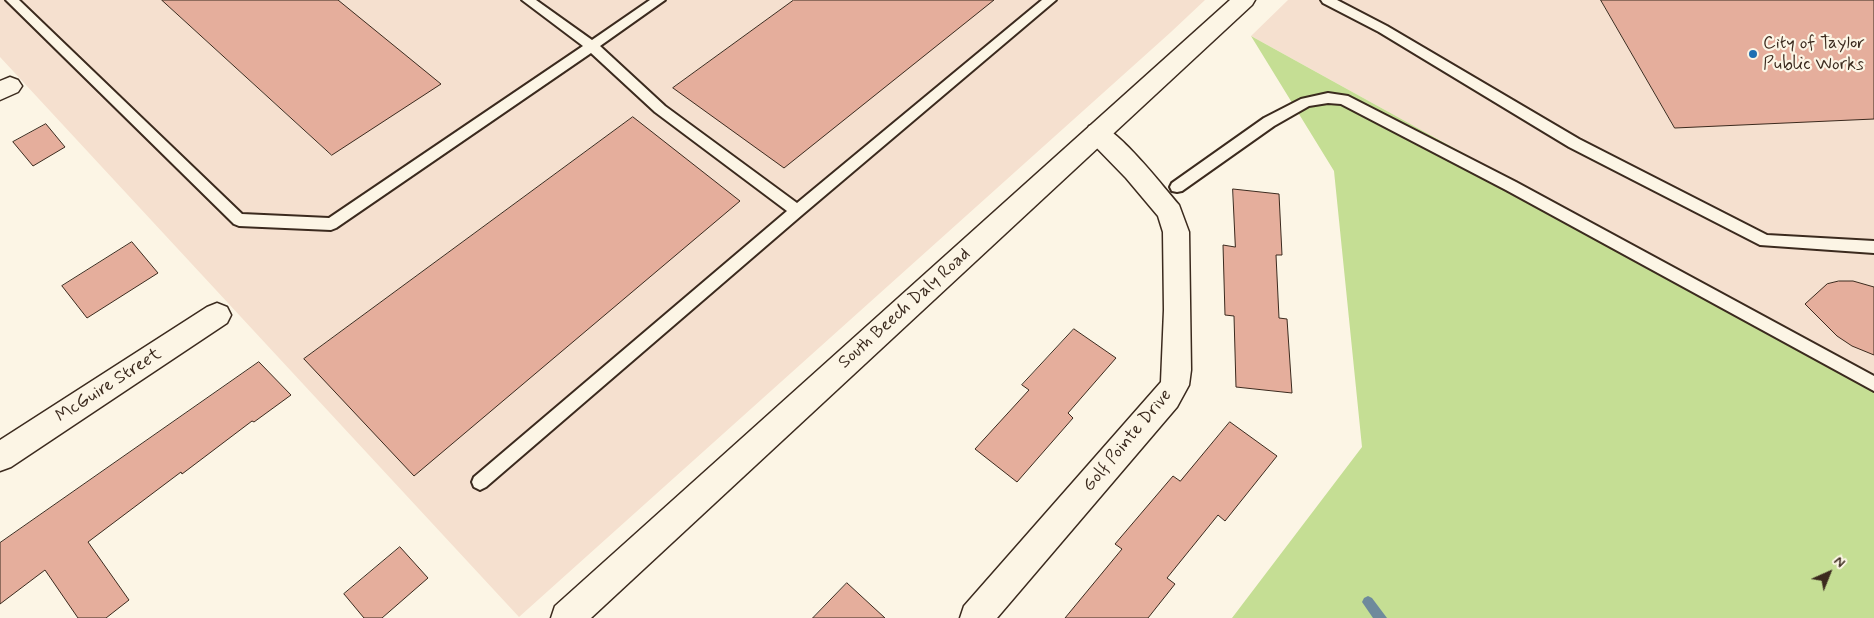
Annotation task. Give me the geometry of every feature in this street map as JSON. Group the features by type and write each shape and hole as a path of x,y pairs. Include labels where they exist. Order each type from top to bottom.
{"street":[{"name":"South Beech Daly Road","path":"567,618 1244,0"},
{"name":"Golf Pointe Drive","path":"976,618 1167,398 1175,385 1178,310 1176,232 1170,212 1135,171 1098,133"},
{"name":"McGuire Street","path":"0,457 218,315"}],"lane":[{"path":"12,0 239,220 331,224 658,0"},
{"path":"528,0 592,46 660,109 798,211"},
{"path":"480,482 798,211 1050,0"},
{"path":"1327,0 1383,29 1574,144 1765,241 1874,247"},
{"path":"1177,187 1269,122 1306,102 1328,98 1343,99 1511,186 1874,384"}],"shaded area":[{"path":"0,0 1205,0 519,617 0,57"},
{"path":"1288,0 1874,0 1874,380 1251,36"}],"green space":[{"path":"1251,36 1874,380 1874,618 1232,618 1362,447 1334,171"}],"building":[{"path":"162,0 338,0 441,84 332,155"},
{"path":"794,0 994,0 784,168 673,88"},
{"name":"City of Taylor Public Works","path":"1601,0 1874,0 1874,119 1675,128"},
{"path":"633,117 740,201 414,476 304,359"},
{"path":"46,124 65,147 33,166 13,142"},
{"path":"1233,189 1279,194 1282,255 1276,255 1279,318 1287,319 1292,393 1236,387 1234,316 1225,315 1223,245 1235,247"},
{"path":"132,242 158,273 87,318 62,286"},
{"path":"1839,281 1853,281 1874,287 1874,355 1852,346 1837,336 1805,304 1827,284"},
{"path":"1074,329 1116,358 1068,413 1073,418 1017,482 975,449 1029,390 1022,385"},
{"path":"259,362 291,395 254,422 252,421 182,474 181,472 88,542 129,600 106,618 78,618 45,570 0,604 0,543"},
{"path":"1230,422 1277,456 1225,521 1218,515 1167,578 1175,584 1148,618 1065,618 1122,549 1115,544 1173,476 1180,481"},
{"path":"400,547 428,578 382,618 364,618 344,594"},
{"path":"847,583 885,618 813,618"}],"waterway":[{"path":"1368,602 1381,618"}],"place":[{"name":"City of Taylor Public Works","path":"1753,54"}]}
